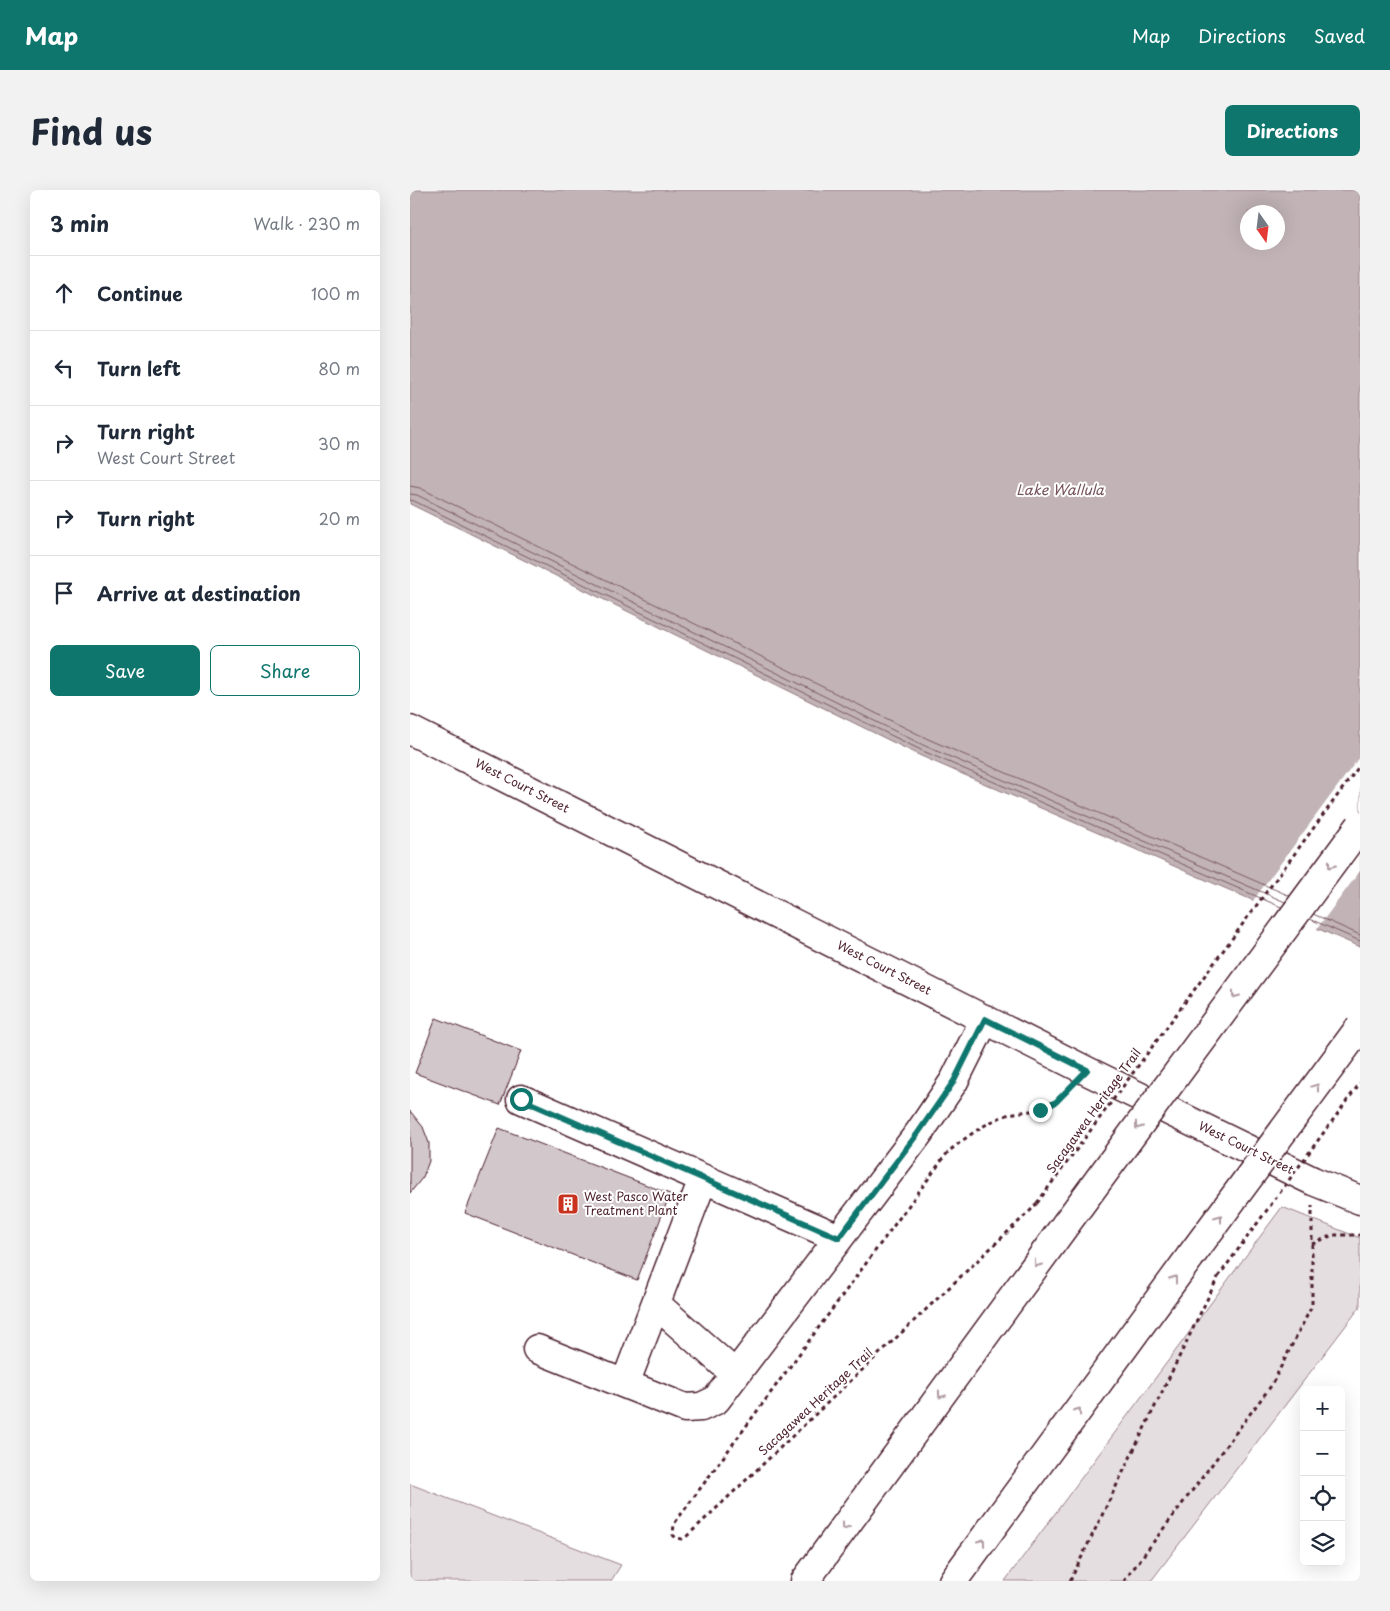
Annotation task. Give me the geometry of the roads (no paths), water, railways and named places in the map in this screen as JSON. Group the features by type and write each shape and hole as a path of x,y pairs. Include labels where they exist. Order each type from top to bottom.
{"main road":[{"name":"West Court Street","path":"410,730 1087,1070 1312,1181 1360,1200"},
{"path":"805,1581 1360,826"},
{"path":"537,1348 684,1408 701,1407 716,1400 918,1133 954,1081 985,1019"},
{"path":"953,1581 1360,1027"},
{"path":"521,1099 839,1238"},
{"path":"625,1384 704,1179"},
{"path":"656,1304 735,1374"}],"water":[{"name":"Lake Wallula","path":"410,190 1360,190 1360,947 921,756 410,504"}],"place":[{"name":"West Pasco Water Treatment Plant","path":"568,1204"}]}
